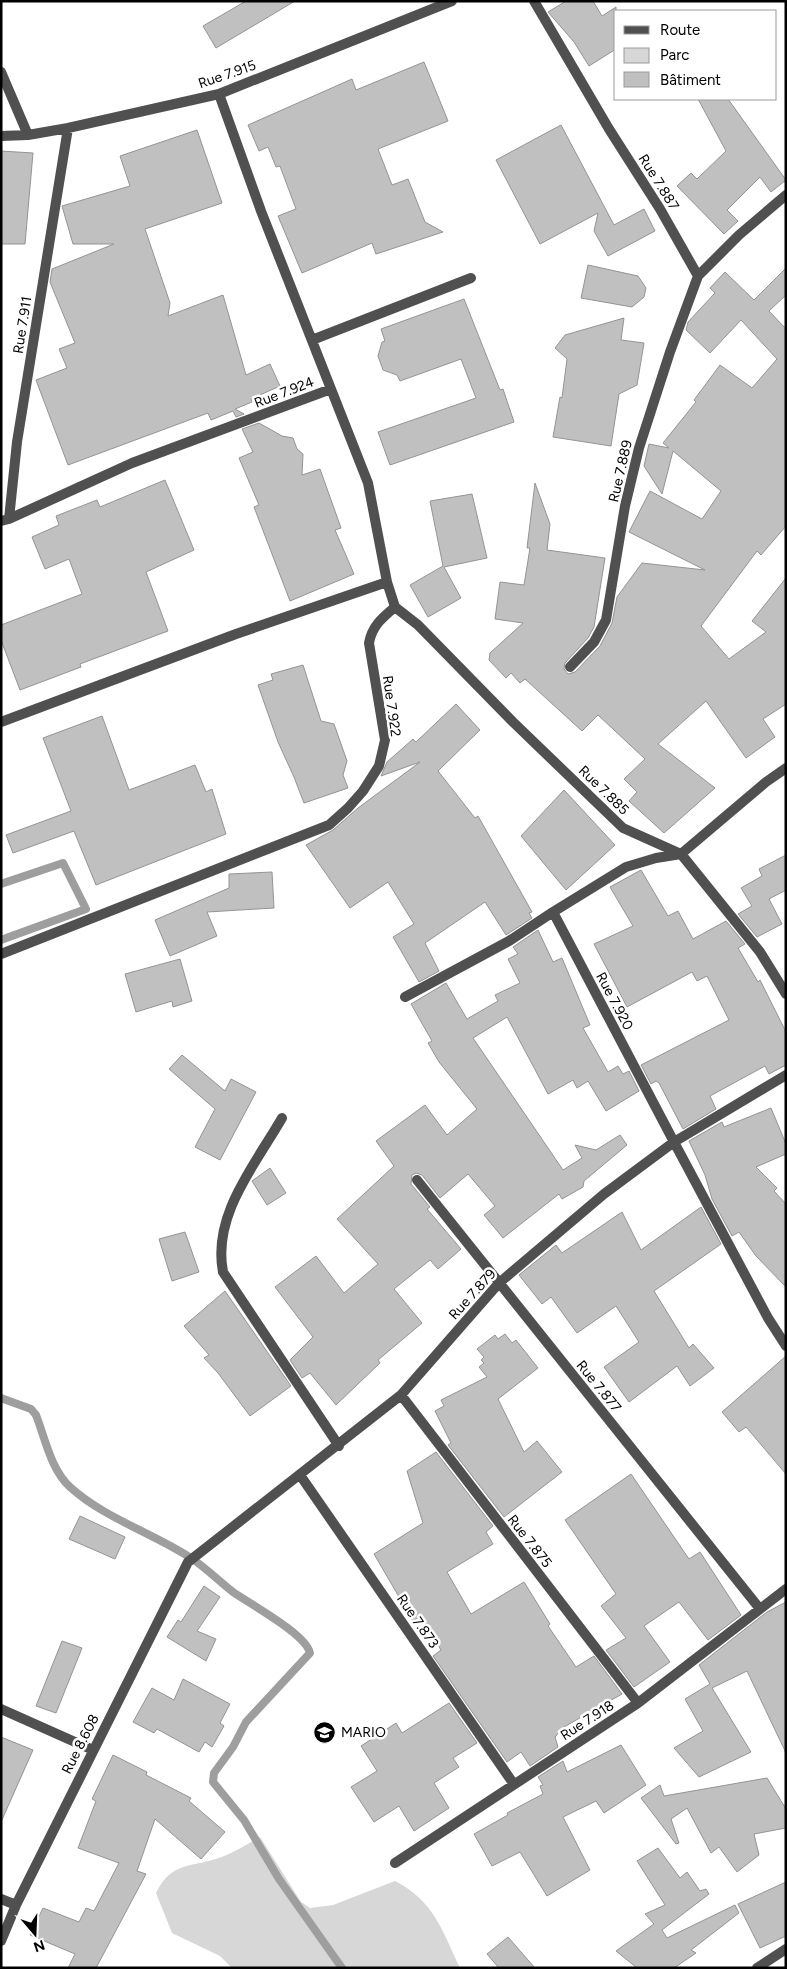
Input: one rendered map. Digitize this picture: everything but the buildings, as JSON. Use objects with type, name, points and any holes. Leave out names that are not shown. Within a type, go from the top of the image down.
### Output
[{"type":"street","name":"Rue 7.915","points":[[1,136],[28,135],[68,128],[219,94],[452,1]]},
{"type":"street","name":"Rue 7.887","points":[[534,1],[609,129],[660,209],[698,276]]},
{"type":"street","points":[[1,72],[28,135]]},
{"type":"street","name":"Rue 7.924","points":[[5,520],[132,463],[331,389],[260,211],[219,94]]},
{"type":"street","name":"Rue 7.911","points":[[5,520],[68,128]]},
{"type":"street","points":[[698,276],[739,235],[786,195]]},
{"type":"street","name":"Rue 7.889","points":[[570,667],[594,642],[606,620],[626,506],[639,448],[670,352],[698,276]]},
{"type":"street","points":[[312,340],[471,278]]},
{"type":"street","points":[[331,389],[368,483],[387,582],[395,607]]},
{"type":"street","points":[[1,722],[236,634],[387,582]]},
{"type":"street","name":"Rue 7.885","points":[[395,607],[418,625],[513,722],[623,828],[681,854],[760,952],[786,994]]},
{"type":"street","name":"Rue 7.922","points":[[1,954],[329,825],[364,791],[379,766],[385,740],[369,643],[371,632],[378,622],[395,607]]},
{"type":"street","points":[[405,997],[509,940],[626,868],[656,858],[681,854],[766,782],[786,768]]},
{"type":"street","name":"Rue 7.920","points":[[553,912],[768,1318],[786,1346]]},
{"type":"street","name":"Rue 7.879","points":[[196,1554],[339,1446],[401,1396],[499,1283],[604,1194],[674,1142],[786,1075]]},
{"type":"street","points":[[282,1118],[232,1204],[222,1234],[220,1255],[223,1272],[339,1446]]},
{"type":"street","name":"Rue 7.877","points":[[417,1180],[760,1609]]},
{"type":"street","name":"Rue 7.875","points":[[401,1396],[638,1704]]},
{"type":"street","name":"Rue 7.873","points":[[300,1475],[513,1783]]},
{"type":"street","name":"Rue 8.608","points":[[1,1941],[16,1905],[93,1750],[188,1562],[196,1554]]},
{"type":"street","name":"Rue 7.918","points":[[395,1862],[513,1783],[638,1704],[786,1589]]},
{"type":"street","points":[[1,1709],[93,1750]]},
{"type":"street","points":[[1,1899],[16,1905]]},
{"type":"street","points":[[757,1968],[786,1949]]},
{"type":"green space","points":[[260,1837],[301,1902],[310,1908],[333,1905],[395,1881],[408,1889],[428,1907],[442,1929],[460,1968],[232,1968],[220,1956],[172,1933],[156,1893],[162,1882],[176,1870],[227,1855]]},
{"type":"waterway","points":[[1,884],[63,863],[86,909],[1,940]]},
{"type":"waterway","points":[[1,1398],[31,1409],[36,1415],[49,1453],[58,1472],[63,1480],[83,1498],[191,1558],[233,1592],[299,1637],[306,1645],[310,1653],[246,1722],[233,1747],[214,1773],[213,1782],[244,1820],[279,1879],[342,1968]]},
{"type":"place","name":"MARIO","points":[[325,1732]]}]
